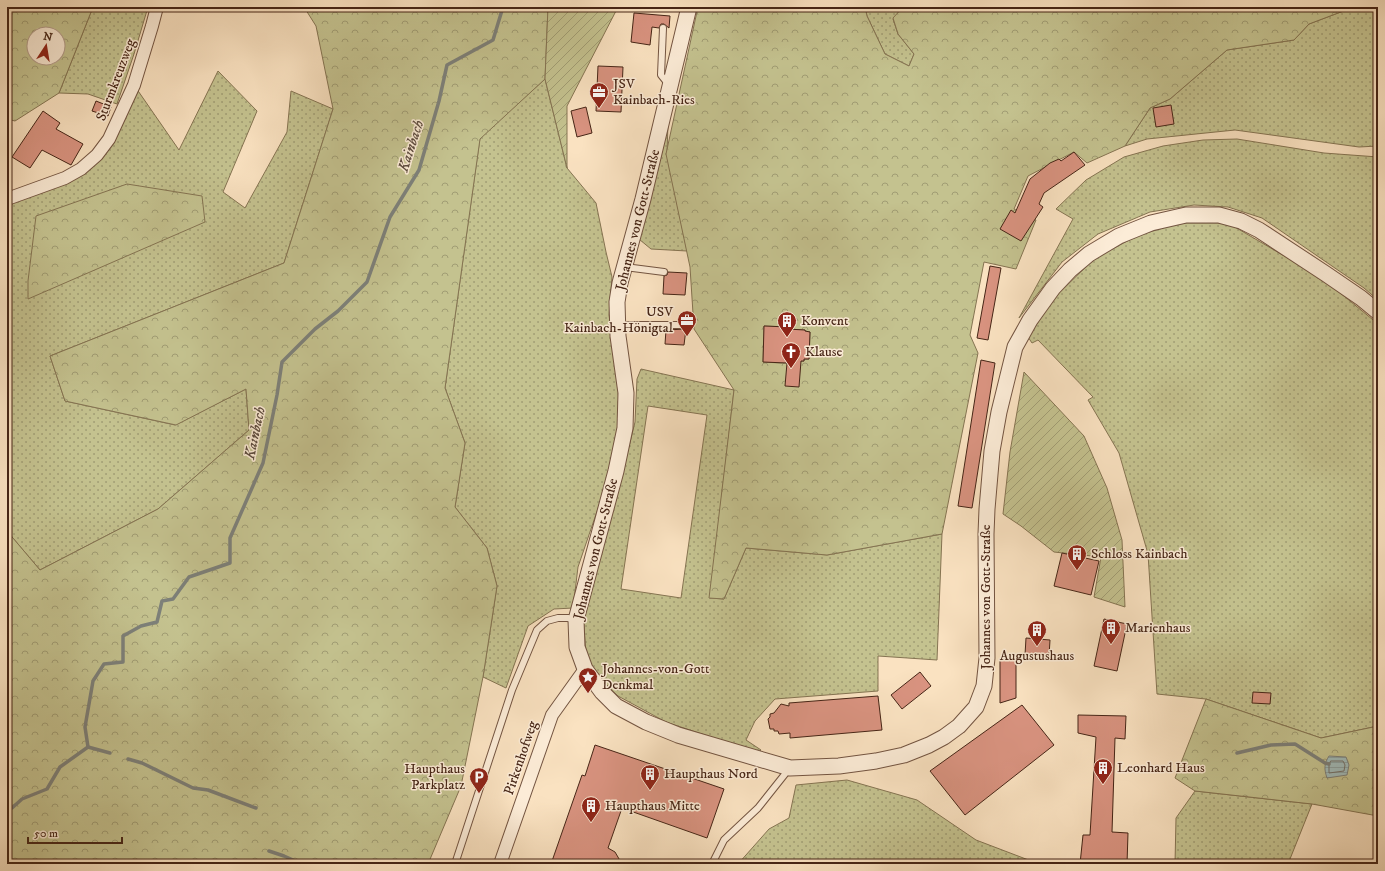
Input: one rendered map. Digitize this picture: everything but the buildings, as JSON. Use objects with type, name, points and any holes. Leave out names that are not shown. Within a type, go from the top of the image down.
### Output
[{"type":"street","name":"Sturmkreuzweg","points":[[7,199],[66,178],[81,169],[97,155],[109,139],[134,86],[157,7]]},
{"type":"street","name":"Johannes von Gott-Straße","points":[[689,7],[671,86],[620,283],[617,302],[618,336],[626,393],[625,428],[616,471],[576,620],[577,647],[585,669],[602,692],[616,706],[646,722],[678,735],[790,768],[839,766],[876,761],[904,755],[929,745],[944,737],[959,726],[976,707],[984,686],[987,658],[986,521],[992,451],[999,412],[1015,346],[1030,320],[1053,288],[1070,270],[1089,254],[1119,236],[1151,223],[1186,215],[1219,215],[1241,221],[1259,230],[1338,282],[1378,312]]},
{"type":"street","name":"Pirkenhofweg","points":[[500,864],[552,715],[585,669]]},
{"type":"lane","points":[[663,28],[661,75],[671,86]]},
{"type":"lane","points":[[625,267],[664,272]]},
{"type":"lane","points":[[618,325],[684,325]]},
{"type":"lane","points":[[455,864],[512,690],[536,630],[548,621],[558,618],[576,620]]},
{"type":"lane","points":[[712,864],[724,840],[758,808],[790,768]]},
{"type":"green space","points":[[7,7],[93,7],[59,93],[15,121],[7,119]]},
{"type":"green space","points":[[93,7],[148,7],[117,104],[88,94],[59,93]]},
{"type":"green space","points":[[304,7],[548,7],[545,79],[480,139],[445,388],[465,443],[455,507],[487,548],[497,586],[483,677],[461,786],[428,864],[7,864],[7,531],[40,570],[158,509],[249,430],[246,389],[176,425],[65,401],[50,356],[284,263],[333,109],[316,26]]},
{"type":"green space","points":[[548,7],[618,7],[567,106],[567,168],[545,79]]},
{"type":"green space","points":[[698,7],[865,7],[867,16],[885,54],[909,66],[914,54],[898,34],[893,18],[903,7],[1354,7],[1309,24],[1294,40],[1227,50],[1170,99],[1150,108],[1125,146],[1087,163],[1074,152],[1028,176],[1014,209],[1036,220],[1016,269],[984,262],[970,335],[978,353],[942,534],[827,555],[746,548],[724,599],[709,598],[734,390],[694,329],[690,267],[666,154]],"holes":[[[764,326],[788,327],[787,329],[805,330],[810,332],[809,359],[804,359],[804,361],[781,363],[763,362]]]},
{"type":"green space","points":[[865,7],[903,7],[893,19],[898,34],[914,54],[909,66],[885,54],[867,16]]},
{"type":"green space","points":[[1354,7],[1365,7],[1378,14],[1378,146],[1359,147],[1235,130],[1147,139],[1125,146],[1150,108],[1170,99],[1227,50],[1294,40],[1309,24]]},
{"type":"green space","points":[[218,71],[257,111],[223,192],[245,208],[287,132],[291,91],[333,109],[284,263],[50,356],[65,401],[175,425],[246,389],[249,430],[158,509],[40,570],[7,531],[7,199],[49,184],[97,155],[134,85],[179,150]]},
{"type":"green space","points":[[545,79],[567,168],[596,203],[612,277],[609,315],[621,393],[619,429],[605,488],[578,567],[573,608],[554,609],[528,626],[506,688],[483,677],[497,586],[487,548],[455,507],[465,443],[445,388],[480,138]]},
{"type":"green space","points":[[669,92],[667,154],[687,251],[651,249],[634,235]]},
{"type":"green space","points":[[1237,139],[1324,153],[1378,157],[1378,300],[1364,288],[1262,218],[1228,207],[1194,205],[1150,212],[1098,234],[1062,262],[1019,318],[1073,219],[1056,209],[1086,180],[1124,157],[1163,146],[1203,140]]},
{"type":"green space","points":[[127,184],[202,196],[205,222],[28,299],[28,281],[36,216]]},
{"type":"green space","points":[[1179,223],[1228,223],[1322,278],[1378,324],[1378,726],[1321,738],[1206,699],[1157,694],[1148,554],[1119,453],[1088,400],[1093,397],[1038,340],[1032,343],[1028,337],[1055,297],[1095,258],[1137,236]]},
{"type":"green space","points":[[641,369],[734,390],[710,598],[724,599],[746,548],[827,555],[942,534],[937,660],[878,656],[878,691],[775,699],[755,721],[746,740],[761,750],[758,753],[666,722],[618,696],[601,680],[586,653],[583,614],[616,500],[635,422],[637,379]],"holes":[[[648,406],[707,415],[681,598],[621,589]]]},
{"type":"green space","points":[[1024,372],[1084,436],[1107,488],[1122,540],[1125,607],[1094,597],[1101,557],[1054,552],[1003,514],[1010,452]]},
{"type":"green space","points":[[1206,699],[1321,738],[1378,726],[1378,816],[1312,804],[1195,791],[1175,778]]},
{"type":"green space","points":[[847,780],[917,800],[976,840],[1039,864],[738,864],[769,829],[789,818],[796,785]]},
{"type":"green space","points":[[1195,791],[1312,804],[1288,864],[1175,864],[1176,818]]},
{"type":"water","points":[[1329,756],[1346,757],[1349,765],[1347,775],[1327,778],[1325,767]]},
{"type":"waterway","name":"Kainbach","points":[[7,807],[12,808],[22,799],[47,789],[60,767],[88,747],[85,727],[93,681],[104,664],[123,662],[123,636],[141,626],[157,622],[162,601],[173,599],[189,577],[230,563],[230,538],[263,463],[282,362],[315,329],[338,311],[367,282],[390,217],[419,170],[439,101],[447,65],[493,40],[503,7]]},
{"type":"waterway","points":[[1237,753],[1271,745],[1295,744],[1329,764]]},
{"type":"waterway","points":[[88,747],[110,753]]},
{"type":"waterway","points":[[128,759],[142,763],[193,788],[208,790],[256,808]]},
{"type":"waterway","points":[[269,851],[302,864]]},
{"type":"place","name":"JSV Kainbach-Ries","points":[[599,109]]},
{"type":"place","name":"USV Kainbach-Hönigtal","points":[[687,337]]},
{"type":"place","name":"Konvent","points":[[787,338]]},
{"type":"place","name":"Klause","points":[[791,369]]},
{"type":"place","name":"Schloss Kainbach","points":[[1077,571]]},
{"type":"place","name":"Marienhaus","points":[[1111,645]]},
{"type":"place","name":"Augustushaus","points":[[1037,647]]},
{"type":"place","name":"Johannes-von-Gott Denkmal","points":[[588,694]]},
{"type":"place","name":"Leonhard Haus","points":[[1103,785]]},
{"type":"place","name":"Haupthaus Nord","points":[[650,791]]},
{"type":"place","name":"Haupthaus Parkplatz","points":[[479,794]]},
{"type":"place","name":"Haupthaus Mitte","points":[[591,823]]}]
